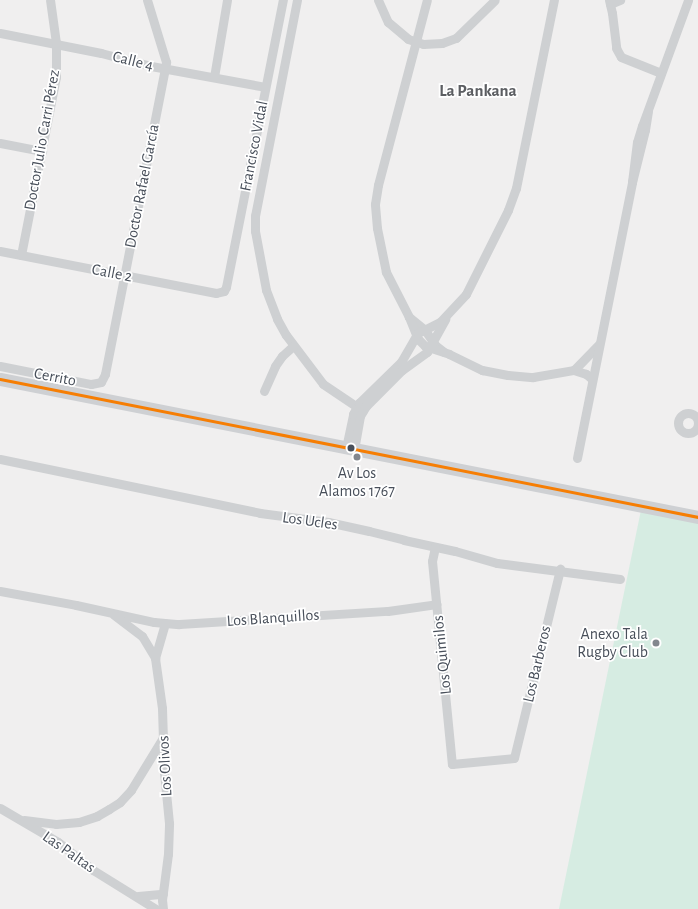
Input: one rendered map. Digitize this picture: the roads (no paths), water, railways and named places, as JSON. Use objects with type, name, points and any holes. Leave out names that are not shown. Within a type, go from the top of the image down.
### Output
[{"type":"main road","points":[[0,379],[698,517]]},
{"type":"street","name":"Doctor Julio Carri Pérez","points":[[21,255],[57,68],[56,43],[50,0]]},
{"type":"street","name":"Doctor Rafael García","points":[[105,374],[165,69],[166,58],[147,0]]},
{"type":"street","points":[[214,77],[228,0]]},
{"type":"street","name":"Francisco Vidal","points":[[224,291],[283,0]]},
{"type":"street","points":[[297,0],[254,222],[262,278],[277,319],[293,346],[323,384],[360,409]]},
{"type":"street","points":[[378,0],[388,22],[415,43],[442,43],[453,40],[495,0]]},
{"type":"street","points":[[427,0],[378,185],[375,204],[377,228],[386,272],[421,343],[432,345],[476,368],[508,375],[533,377],[574,370],[586,374],[592,379]]},
{"type":"street","points":[[360,409],[402,370],[424,356],[432,345],[447,316],[470,287],[512,200],[554,0]]},
{"type":"street","points":[[620,0],[610,2],[616,48],[621,57],[661,73]]},
{"type":"street","points":[[577,458],[632,182],[645,130],[648,111],[688,0]]},
{"type":"street","name":"Calle 4","points":[[0,33],[56,43],[165,69],[265,87]]},
{"type":"street","points":[[0,143],[42,151]]},
{"type":"street","name":"Calle 2","points":[[0,251],[216,293],[224,291]]},
{"type":"street","points":[[350,449],[360,416],[360,409],[366,395],[400,362],[416,335],[435,326],[447,316]]},
{"type":"street","points":[[409,317],[425,330],[432,345]]},
{"type":"street","points":[[574,370],[599,344]]},
{"type":"street","points":[[264,391],[275,366],[282,356],[293,346]]},
{"type":"street","name":"Cerrito","points":[[0,366],[91,384],[101,382],[105,374]]},
{"type":"street","name":"Los Ucles","points":[[0,459],[260,513],[328,522],[455,551],[497,563],[560,569],[620,579]]},
{"type":"street","name":"Los Quimilos","points":[[435,547],[432,561],[452,764]]},
{"type":"street","name":"Los Barberos","points":[[452,764],[514,758],[560,569]]},
{"type":"street","name":"Los Blanquillos","points":[[0,592],[166,623],[198,623],[388,611],[437,604]]},
{"type":"street","name":"Los Blanquillos","points":[[109,612],[142,636],[156,658]]},
{"type":"street","name":"Los Olivos","points":[[163,909],[163,894],[170,837],[164,772],[164,736],[156,658],[166,623]]},
{"type":"street","points":[[18,820],[66,824],[79,822],[97,816],[120,802],[131,790],[164,736]]},
{"type":"street","name":"Las Paltas","points":[[0,808],[18,820],[58,842],[93,870],[138,896],[156,909]]},
{"type":"street","points":[[138,896],[163,894]]},
{"type":"place","name":"Av Los Alamos 1767","points":[[357,457]]},
{"type":"place","name":"Anexo Tala Rugby Club","points":[[656,643]]},
{"type":"district","name":"La Pankana","points":[[478,91]]}]
